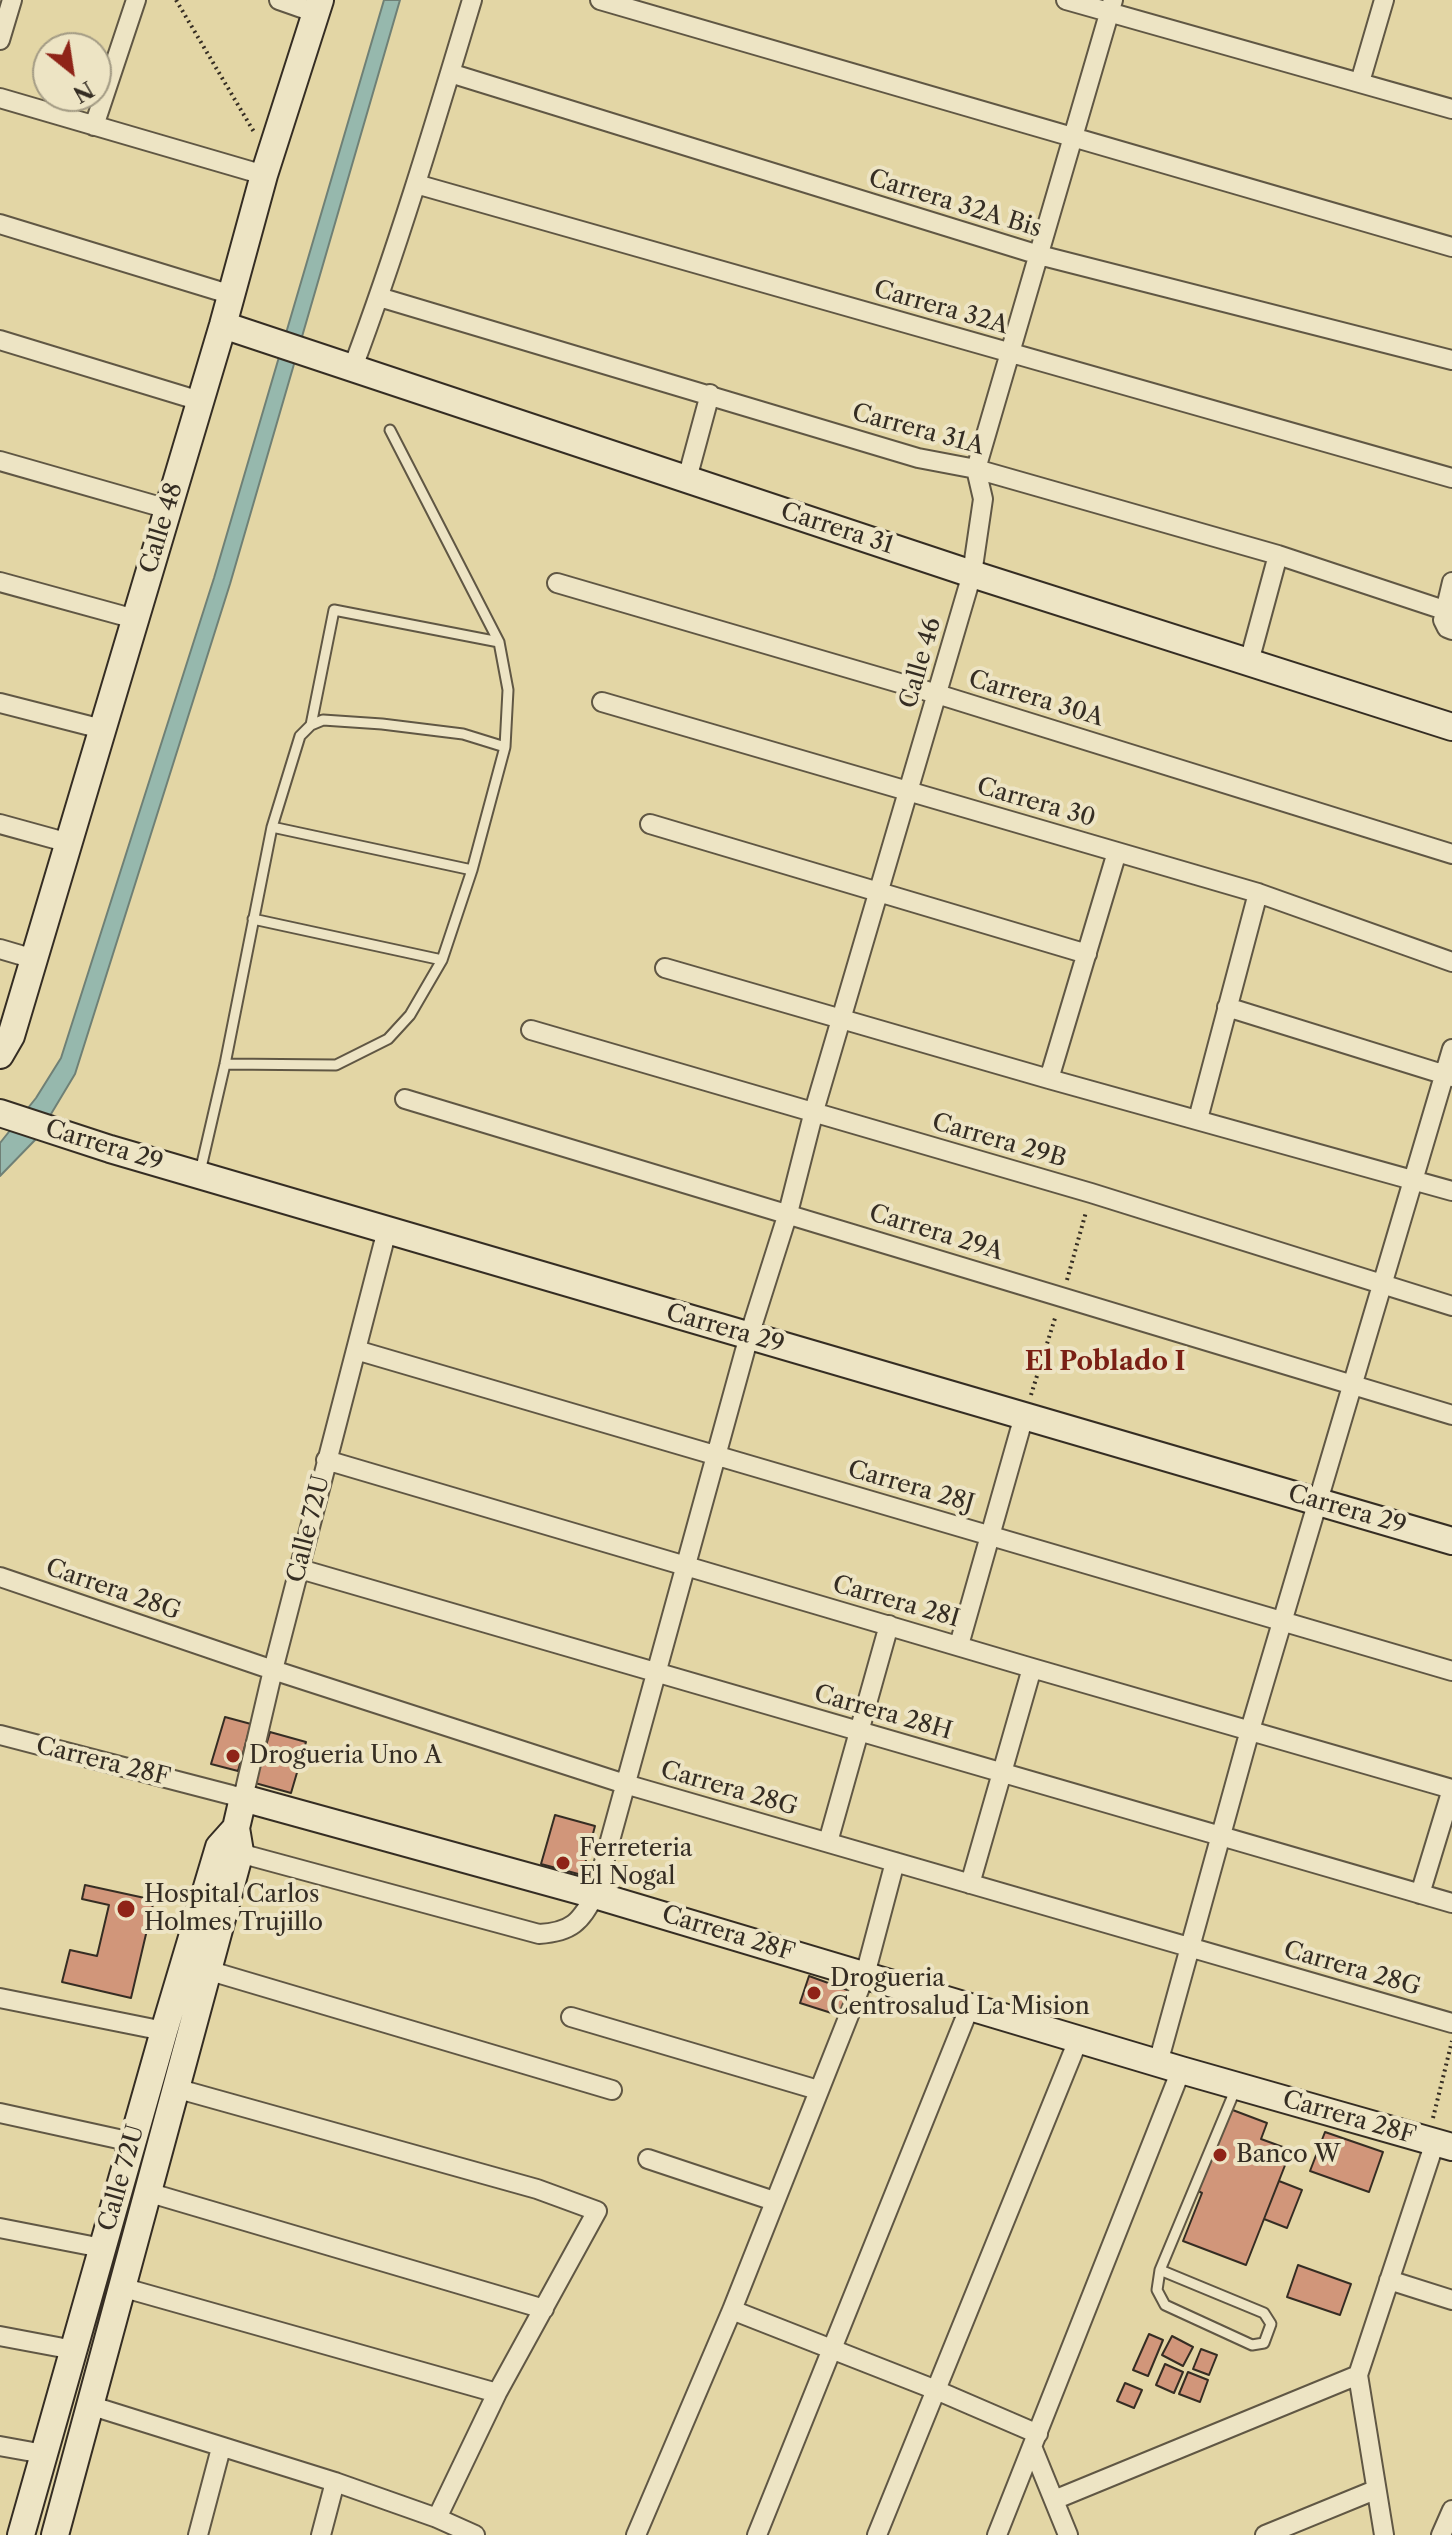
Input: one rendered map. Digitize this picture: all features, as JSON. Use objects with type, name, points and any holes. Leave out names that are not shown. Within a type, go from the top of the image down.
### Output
[{"type":"street","points":[[0,40],[12,0]]},
{"type":"street","points":[[94,126],[136,0]]},
{"type":"street","points":[[279,0],[318,6]]},
{"type":"street","points":[[345,365],[379,297],[472,0]]},
{"type":"street","points":[[600,0],[1452,247]]},
{"type":"street","points":[[1066,0],[1111,6],[1452,109]]},
{"type":"street","points":[[1360,82],[1384,0]]},
{"type":"street","name":"Calle 48","points":[[0,1055],[11,1036],[232,295],[266,167],[318,6]]},
{"type":"street","name":"Calle 46","points":[[595,1895],[749,1336],[788,1213],[814,1111],[972,574],[983,499],[976,469],[1111,6]]},
{"type":"street","name":"Carrera 32A Bis","points":[[450,73],[1039,255],[1452,360]]},
{"type":"street","points":[[0,98],[94,126],[266,167]]},
{"type":"street","name":"Carrera 32A","points":[[416,184],[1452,478]]},
{"type":"street","points":[[0,224],[232,295]]},
{"type":"street","name":"Carrera 31A","points":[[379,297],[918,458],[976,469],[1278,555],[1448,623]]},
{"type":"street","name":"Carrera 31","points":[[223,325],[972,574],[1452,727]]},
{"type":"street","points":[[0,340],[200,401]]},
{"type":"street","points":[[687,479],[710,394]]},
{"type":"street","points":[[0,461],[168,509]]},
{"type":"street","points":[[1249,662],[1278,555]]},
{"type":"street","points":[[0,582],[135,619]]},
{"type":"street","points":[[1448,623],[1452,582]]},
{"type":"street","name":"Carrera 30A","points":[[557,583],[937,694],[1452,854]]},
{"type":"street","name":"Carrera 30","points":[[602,702],[1258,893],[1452,962]]},
{"type":"street","points":[[0,703],[102,729]]},
{"type":"street","points":[[0,824],[69,843]]},
{"type":"street","points":[[650,824],[1087,954]]},
{"type":"street","points":[[1049,1079],[1117,852]]},
{"type":"street","points":[[1198,1119],[1258,893]]},
{"type":"street","points":[[0,949],[34,959]]},
{"type":"street","points":[[665,968],[1452,1191]]},
{"type":"street","points":[[1227,1007],[1448,1076]]},
{"type":"street","name":"Carrera 29B","points":[[531,1030],[1091,1193],[1452,1306]]},
{"type":"street","points":[[997,2535],[1035,2441],[1169,2066],[1189,1946],[1412,1180],[1448,1076],[1452,1049]]},
{"type":"street","name":"Carrera 29A","points":[[405,1099],[1452,1415]]},
{"type":"street","name":"Carrera 29","points":[[5,1115],[199,1176],[1452,1541]]},
{"type":"street","name":"Calle 72U","points":[[55,2535],[207,1970],[232,1843],[273,1670],[387,1230]]},
{"type":"street","name":"Carrera 28J","points":[[356,1350],[1452,1671]]},
{"type":"street","points":[[959,1645],[1024,1416]]},
{"type":"street","name":"Carrera 28I","points":[[326,1460],[1452,1789]]},
{"type":"street","name":"Carrera 28H","points":[[300,1569],[1452,1903]]},
{"type":"street","name":"Carrera 28G","points":[[0,1577],[273,1670],[625,1784],[1452,2023]]},
{"type":"street","points":[[828,1842],[889,1625]]},
{"type":"street","points":[[970,1884],[1032,1668]]},
{"type":"street","name":"Carrera 28F","points":[[0,1735],[595,1895],[1438,2143]]},
{"type":"street","points":[[1420,1894],[1452,1789]]},
{"type":"street","points":[[232,1843],[539,1934],[569,1928],[582,1919],[595,1895]]},
{"type":"street","name":"Calle 72U","points":[[21,2535],[164,2031],[232,1843]]},
{"type":"street","points":[[636,2535],[732,2310],[865,1975],[895,1862]]},
{"type":"street","points":[[207,1970],[612,2090]]},
{"type":"street","points":[[0,1998],[164,2031]]},
{"type":"street","points":[[757,2535],[970,2006]]},
{"type":"street","points":[[571,2017],[818,2090]]},
{"type":"street","points":[[877,2535],[1079,2038]]},
{"type":"street","points":[[175,2088],[537,2189],[597,2211],[497,2393],[437,2518]]},
{"type":"street","points":[[0,2113],[132,2142]]},
{"type":"street","points":[[1384,2535],[1358,2375],[1438,2143]]},
{"type":"street","points":[[648,2159],[774,2201]]},
{"type":"street","points":[[147,2192],[544,2309]]},
{"type":"street","points":[[0,2228],[102,2248]]},
{"type":"street","points":[[1389,2280],[1452,2300]]},
{"type":"street","points":[[121,2287],[497,2393]]},
{"type":"street","points":[[732,2310],[936,2390],[1035,2441],[1068,2535]]},
{"type":"street","points":[[0,2336],[74,2350]]},
{"type":"street","points":[[1054,2500],[1358,2375]]},
{"type":"street","points":[[89,2405],[335,2482],[437,2518],[475,2535]]},
{"type":"street","points":[[0,2446],[44,2454]]},
{"type":"street","points":[[198,2535],[221,2448]]},
{"type":"street","points":[[321,2535],[335,2482]]},
{"type":"street","points":[[1265,2535],[1375,2490]]},
{"type":"street","points":[[1441,2535],[1452,2510]]},
{"type":"lane","points":[[225,1064],[336,1065],[388,1039],[410,1015],[442,960],[472,870],[505,747],[508,690],[499,642],[390,430]]},
{"type":"lane","points":[[311,725],[334,610],[499,642]]},
{"type":"lane","points":[[199,1176],[225,1064],[272,827],[300,736],[311,725],[323,720],[463,734],[505,747]]},
{"type":"lane","points":[[272,827],[472,870]]},
{"type":"lane","points":[[253,919],[442,960]]},
{"type":"lane","points":[[1160,2270],[1264,2313],[1271,2324],[1264,2343],[1252,2345],[1165,2305],[1157,2290],[1160,2270],[1236,2086]]},
{"type":"path","points":[[176,0],[266,167]]},
{"type":"path","points":[[1438,2143],[1452,2041]]},
{"type":"water","points":[[384,0],[400,0],[230,584],[75,1074],[36,1139],[0,1176],[0,1143],[36,1098],[61,1058],[214,578]]},
{"type":"building","points":[[225,1717],[251,1724],[238,1771],[211,1764]]},
{"type":"building","points":[[270,1732],[306,1742],[291,1793],[255,1783]]},
{"type":"building","points":[[555,1815],[595,1826],[582,1875],[541,1864]]},
{"type":"building","points":[[85,1885],[154,1900],[131,1998],[62,1982],[70,1950],[97,1956],[109,1905],[82,1899]]},
{"type":"building","points":[[809,1976],[853,1992],[844,2017],[800,2003]]},
{"type":"building","points":[[1230,2109],[1267,2123],[1261,2139],[1291,2150],[1246,2265],[1183,2241],[1202,2193],[1198,2191]]},
{"type":"building","points":[[1325,2132],[1383,2152],[1369,2192],[1310,2171]]},
{"type":"building","points":[[1279,2181],[1302,2190],[1287,2228],[1264,2219]]},
{"type":"building","points":[[1298,2265],[1351,2284],[1340,2315],[1287,2297]]},
{"type":"building","points":[[1149,2334],[1163,2340],[1148,2376],[1133,2370]]},
{"type":"building","points":[[1172,2336],[1193,2347],[1183,2366],[1162,2355]]},
{"type":"building","points":[[1201,2349],[1217,2355],[1209,2375],[1193,2369]]},
{"type":"building","points":[[1165,2364],[1183,2372],[1174,2393],[1156,2385]]},
{"type":"building","points":[[1188,2372],[1208,2380],[1200,2402],[1179,2394]]},
{"type":"building","points":[[1125,2383],[1142,2390],[1134,2408],[1117,2401]]},
{"type":"place","name":"Drogueria Uno A","points":[[233,1756]]},
{"type":"place","name":"Ferreteria El Nogal","points":[[563,1863]]},
{"type":"place","name":"Hospital Carlos Holmes Trujillo","points":[[126,1909]]},
{"type":"place","name":"Drogueria Centrosalud La Mision","points":[[814,1993]]},
{"type":"place","name":"Banco W","points":[[1220,2155]]},
{"type":"district","name":"El Poblado I","points":[[1105,1362]]}]
